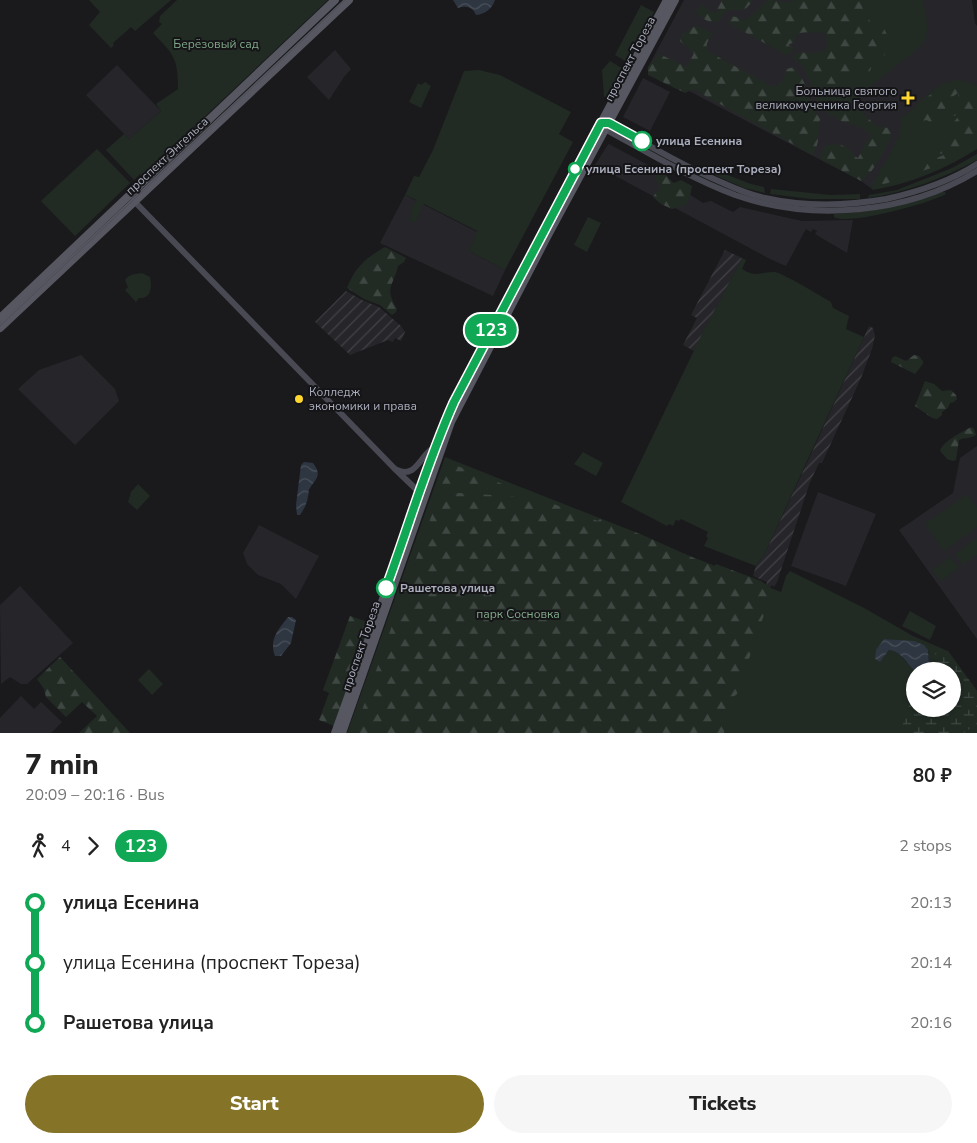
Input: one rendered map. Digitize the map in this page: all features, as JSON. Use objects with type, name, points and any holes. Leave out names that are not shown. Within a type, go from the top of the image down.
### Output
[{"type":"main road","name":"проспект Энгельса","points":[[0,328],[335,0]]},
{"type":"main road","name":"проспект Энгельса","points":[[0,318],[349,0]]},
{"type":"main road","name":"проспект Тореза","points":[[605,125],[667,0]]},
{"type":"main road","name":"проспект Тореза","points":[[342,733],[454,402],[675,0]]},
{"type":"main road","name":"проспект Тореза","points":[[335,733],[423,494]]},
{"type":"street","points":[[605,125],[698,173],[735,188],[764,198],[814,205],[864,203],[910,194],[941,183],[977,164]]},
{"type":"street","points":[[605,125],[697,178],[733,194],[763,204],[830,211],[879,206],[912,199],[944,188],[977,171]]},
{"type":"street","points":[[132,199],[394,468],[423,494]]},
{"type":"street","points":[[394,468],[404,472],[412,471],[429,450],[438,448]]},
{"type":"shaded area","points":[[684,0],[972,0],[977,26],[977,148],[872,189],[861,181],[647,69]]},
{"type":"shaded area","points":[[335,50],[351,69],[329,100],[307,77]]},
{"type":"shaded area","points":[[117,65],[161,111],[129,139],[86,95]]},
{"type":"shaded area","points":[[643,78],[670,92],[650,131],[623,117]]},
{"type":"shaded area","points":[[609,144],[650,166],[658,174],[703,203],[711,201],[733,212],[740,207],[802,221],[853,220],[847,253],[815,234],[817,231],[813,229],[811,232],[806,229],[786,266],[772,260],[595,165]]},
{"type":"shaded area","points":[[405,195],[477,232],[469,251],[505,270],[493,296],[380,243]]},
{"type":"shaded area","points":[[725,250],[742,258],[694,351],[683,345],[697,318],[691,315]]},
{"type":"shaded area","points":[[346,291],[379,307],[401,326],[405,332],[401,341],[395,338],[393,342],[388,340],[350,355],[315,322]]},
{"type":"shaded area","points":[[869,326],[873,328],[875,335],[872,349],[861,378],[822,463],[819,463],[810,482],[777,582],[774,587],[772,585],[770,588],[766,586],[767,582],[753,576],[756,566],[765,553]]},
{"type":"shaded area","points":[[81,355],[115,389],[119,401],[75,445],[18,389],[39,370]]},
{"type":"shaded area","points":[[977,446],[977,639],[899,530],[953,493],[960,458]]},
{"type":"shaded area","points":[[818,492],[876,514],[846,586],[791,566]]},
{"type":"shaded area","points":[[259,525],[319,556],[296,599],[281,584],[258,575],[247,564],[243,553]]},
{"type":"shaded area","points":[[20,586],[73,643],[27,684],[21,684],[10,677],[1,684],[0,605]]},
{"type":"shaded area","points":[[21,696],[34,709],[41,702],[62,722],[51,733],[0,733],[0,718]]},
{"type":"green space","name":"Берёзовый сад","points":[[89,0],[171,0],[135,31],[131,27],[113,43],[114,45],[111,48],[89,25],[100,12]]},
{"type":"green space","name":"Берёзовый сад","points":[[177,0],[328,0],[142,176],[140,174],[134,180],[106,150],[124,134],[129,139],[161,111],[156,104],[178,89],[176,63],[170,52],[153,33],[162,24],[159,22],[160,16]]},
{"type":"green space","points":[[722,0],[753,0],[745,9],[727,10],[719,21],[712,22],[706,20],[696,12],[703,5],[713,13],[716,12]]},
{"type":"green space","points":[[768,0],[791,2],[792,0],[861,0],[870,21],[883,27],[890,40],[884,56],[878,56],[874,50],[863,55],[871,68],[869,74],[857,75],[852,86],[856,101],[865,115],[876,126],[888,128],[892,134],[875,166],[861,181],[820,159],[824,147],[835,144],[846,147],[858,158],[869,138],[869,133],[861,127],[841,121],[821,109],[802,65],[792,57],[797,52],[816,53],[827,48],[826,33],[808,32],[797,34],[794,42],[788,45],[794,48],[792,52],[786,55],[728,23],[732,16],[746,20]]},
{"type":"green space","points":[[861,0],[923,0],[927,30],[921,46],[871,86],[872,89],[856,101],[852,86],[857,75],[869,74],[871,68],[863,55],[874,50],[886,48],[890,40],[883,27],[870,21]]},
{"type":"green space","points":[[641,5],[654,12],[627,62],[615,55]]},
{"type":"green space","points":[[696,26],[713,34],[707,45],[709,52],[771,86],[779,85],[787,69],[794,67],[802,79],[820,119],[818,142],[812,155],[693,89],[685,93],[648,75],[648,67],[659,54],[687,67],[694,53],[680,41],[684,33]]},
{"type":"green space","points":[[610,61],[623,69],[607,100],[604,96],[602,70]]},
{"type":"green space","points":[[479,70],[500,75],[571,112],[559,134],[573,142],[505,270],[469,251],[477,231],[424,204],[415,223],[409,220],[416,200],[405,195],[414,176],[419,177],[433,150],[464,71]]},
{"type":"green space","points":[[958,79],[977,86],[977,149],[927,175],[873,190],[871,187],[896,142],[901,124],[900,117],[908,113],[936,88]]},
{"type":"green space","points":[[425,82],[431,86],[421,108],[409,102],[418,83],[421,85]]},
{"type":"green space","points":[[952,82],[959,82],[977,89],[977,147],[931,168],[876,187],[874,184],[883,177],[913,169],[924,160],[932,160],[946,154],[928,154],[938,140],[951,134],[952,124],[959,116],[958,111],[955,116],[951,115],[951,108],[958,100],[958,93],[952,97],[946,106],[944,114],[933,130],[931,137],[925,139],[921,136],[930,126],[927,120],[918,120],[918,108],[925,98]]},
{"type":"green space","points":[[97,149],[130,183],[75,236],[41,201]]},
{"type":"green space","points":[[977,154],[977,160],[937,179],[897,192],[868,198],[869,195],[897,190],[952,168]]},
{"type":"green space","points":[[658,167],[674,183],[681,180],[692,186],[686,205],[672,209],[661,204],[653,197],[660,187],[655,178]]},
{"type":"green space","points":[[712,169],[764,187],[765,193],[744,188],[710,173]]},
{"type":"green space","points":[[771,189],[831,195],[860,194],[860,199],[811,199],[770,194]]},
{"type":"green space","points":[[941,192],[946,194],[924,203],[889,212],[855,218],[842,219],[834,217],[834,214],[888,207]]},
{"type":"green space","points":[[588,217],[601,223],[587,252],[574,245]]},
{"type":"green space","points":[[385,247],[406,258],[398,266],[390,291],[397,309],[392,315],[380,305],[364,299],[347,288],[362,264]]},
{"type":"green space","points":[[742,258],[746,260],[742,269],[747,272],[752,274],[779,273],[831,302],[833,308],[849,316],[846,329],[864,337],[765,553],[756,566],[704,546],[708,538],[706,536],[708,532],[681,519],[679,521],[676,520],[673,526],[669,524],[667,526],[621,502],[701,336]]},
{"type":"green space","points":[[142,273],[150,277],[151,288],[149,294],[139,298],[136,302],[125,290],[128,287],[125,280],[130,275]]},
{"type":"green space","points":[[914,355],[919,356],[923,361],[923,364],[915,374],[891,362],[895,356],[906,361]]},
{"type":"green space","points":[[925,381],[934,384],[942,391],[951,390],[956,395],[957,399],[950,403],[948,408],[937,419],[932,418],[915,406]]},
{"type":"green space","points":[[971,427],[976,435],[959,440],[956,460],[947,459],[940,450],[943,446]]},
{"type":"green space","points":[[583,452],[603,463],[596,476],[574,464]]},
{"type":"green space","name":"парк Сосновка","points":[[445,457],[781,592],[786,576],[790,571],[866,609],[913,636],[948,651],[956,662],[929,662],[928,650],[897,640],[884,639],[875,659],[880,662],[889,650],[901,656],[907,662],[906,717],[961,717],[961,669],[977,691],[977,733],[347,733]]},
{"type":"green space","points":[[450,463],[510,487],[508,490],[441,487]]},
{"type":"green space","points":[[138,484],[150,496],[137,510],[128,502],[131,492]]},
{"type":"green space","name":"парк Сосновка","points":[[440,492],[512,496],[527,500],[538,498],[598,521],[600,519],[640,534],[714,567],[716,564],[761,581],[770,588],[767,606],[737,694],[728,701],[726,709],[729,719],[724,733],[354,733],[400,603],[408,607],[413,599],[413,592],[404,592]]},
{"type":"green space","points":[[967,494],[977,508],[977,527],[944,551],[925,524]]},
{"type":"green space","points":[[977,538],[977,555],[963,565],[955,554]]},
{"type":"green space","points":[[951,557],[959,568],[940,581],[932,570]]},
{"type":"green space","points":[[910,611],[936,626],[930,640],[902,626]]},
{"type":"green space","points":[[350,616],[371,623],[334,726],[319,720],[329,693],[323,690]]},
{"type":"green space","points":[[948,651],[956,662],[934,662],[936,652]]},
{"type":"green space","points":[[60,657],[130,733],[79,733],[97,716],[82,702],[66,717],[46,697],[44,689],[37,679]]},
{"type":"green space","points":[[149,669],[163,684],[152,695],[138,680]]},
{"type":"green space","points":[[961,669],[977,691],[977,728],[969,729],[964,733],[900,733],[906,715],[906,717],[961,717]]},
{"type":"water","points":[[453,0],[495,0],[488,10],[476,15],[469,7],[458,8]]},
{"type":"water","points":[[304,462],[313,463],[318,474],[309,490],[304,508],[300,515],[297,515],[296,505],[301,465]]},
{"type":"water","points":[[288,617],[296,620],[291,643],[281,656],[275,656],[273,650],[274,640]]},
{"type":"water","points":[[884,639],[914,641],[924,645],[928,650],[929,662],[907,662],[901,655],[889,650],[880,662],[875,659],[876,650]]},
{"type":"tram line","points":[[0,326],[345,0]]},
{"type":"bus line","name":"123","points":[[386,588],[416,507],[435,447],[454,402],[574,171],[601,123],[609,123],[642,141]]},
{"type":"place","name":"Больница святого великомученика Георгия","points":[[908,98]]},
{"type":"place","name":"улица Есенина","points":[[642,141]]},
{"type":"place","name":"улица Есенина (проспект Тореза)","points":[[575,169]]},
{"type":"place","name":"Колледж экономики и права","points":[[299,399]]},
{"type":"place","name":"Рашетова улица","points":[[386,588]]}]
